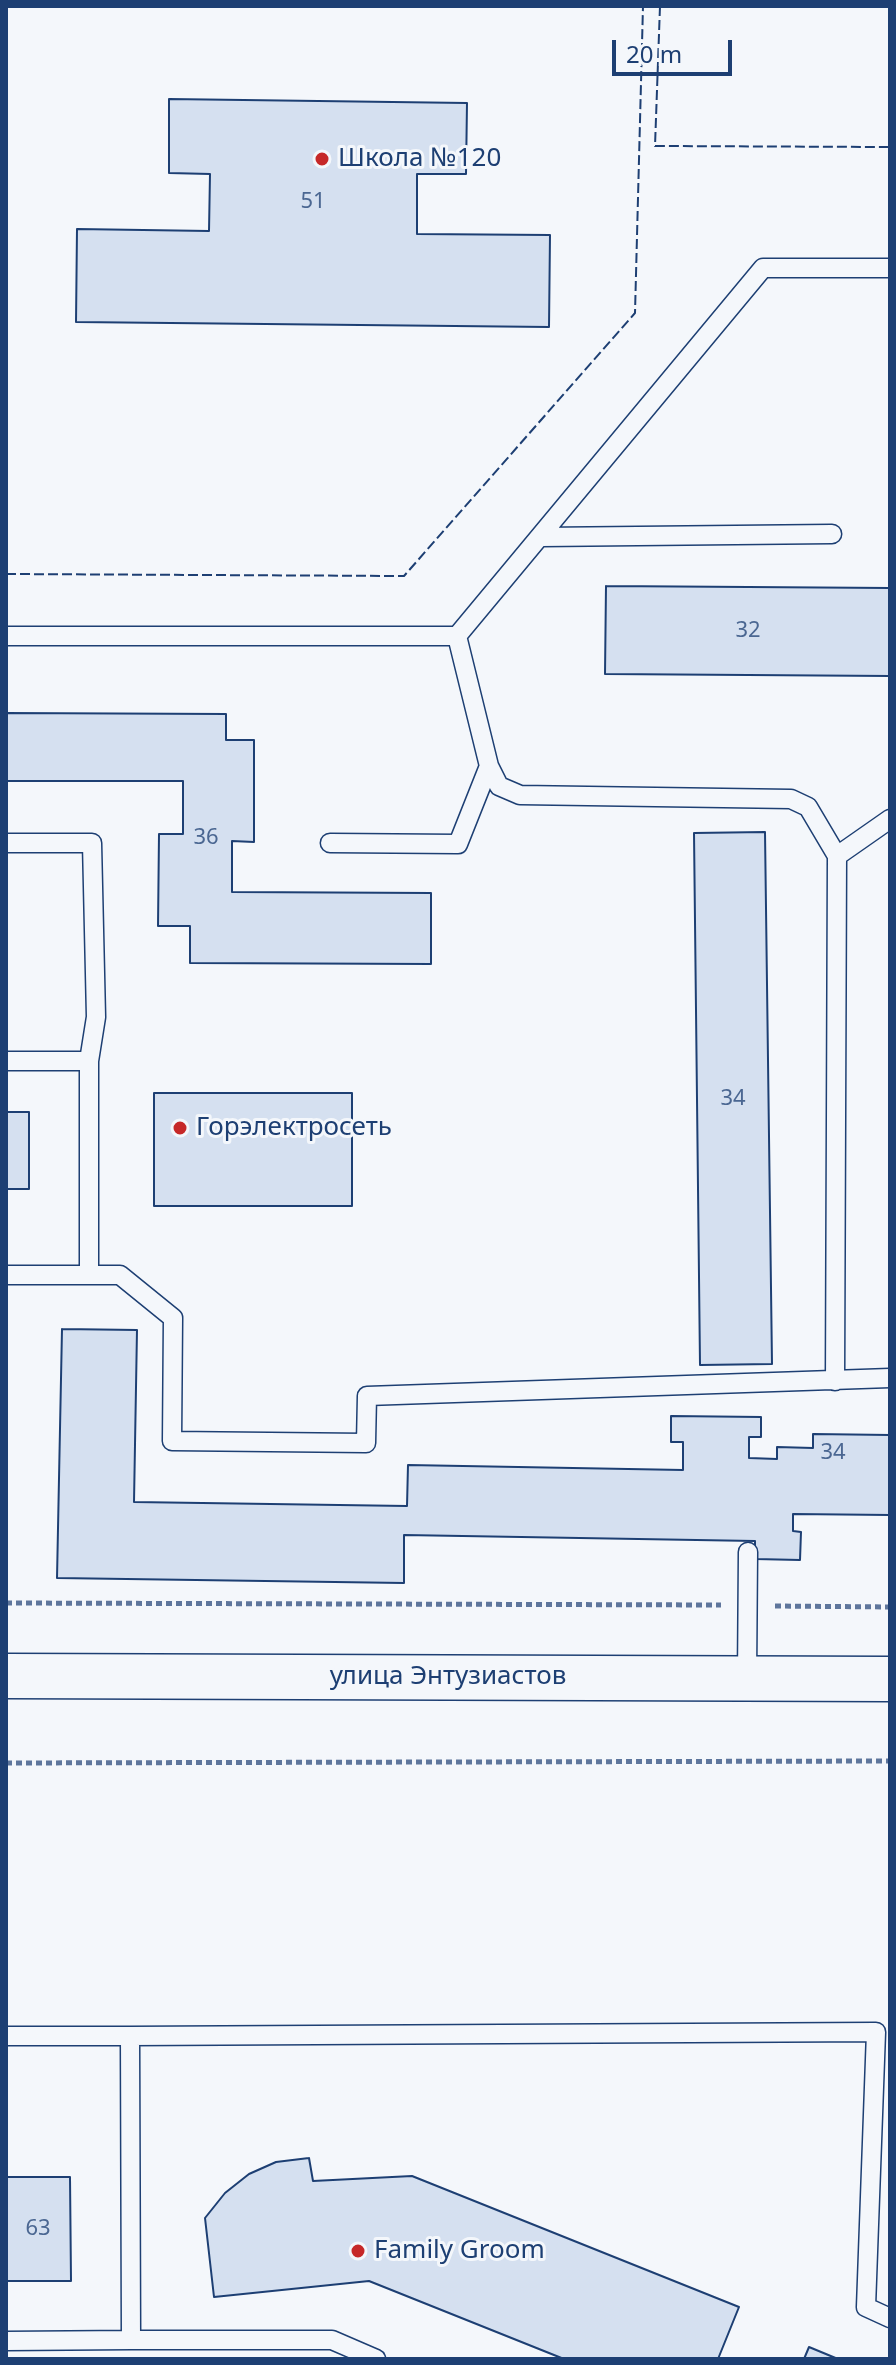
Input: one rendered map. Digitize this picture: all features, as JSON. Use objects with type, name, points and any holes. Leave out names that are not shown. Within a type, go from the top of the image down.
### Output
[{"type":"street","name":"улица Энтузиастов","points":[[6,1676],[890,1679]]},
{"type":"lane","points":[[6,636],[457,636],[763,268],[890,268]]},
{"type":"lane","points":[[541,537],[832,534]]},
{"type":"lane","points":[[457,636],[489,766],[499,786],[520,795],[791,799],[808,807],[837,856],[835,1381]]},
{"type":"lane","points":[[330,843],[458,844],[489,766]]},
{"type":"lane","points":[[837,856],[890,819]]},
{"type":"lane","points":[[6,843],[92,843],[96,1017],[89,1061],[89,1275]]},
{"type":"lane","points":[[6,1061],[89,1061]]},
{"type":"lane","points":[[6,1275],[120,1275],[173,1318],[172,1441],[366,1443],[367,1396],[890,1378]]},
{"type":"lane","points":[[747,1678],[748,1552]]},
{"type":"lane","points":[[6,2036],[876,2032],[866,2307],[890,2318]]},
{"type":"lane","points":[[130,2036],[131,2340]]},
{"type":"lane","points":[[6,2341],[332,2340],[376,2359]]},
{"type":"path","points":[[6,1603],[890,1607]]},
{"type":"path","points":[[6,1763],[890,1761]]},
{"type":"building","points":[[169,99],[467,103],[466,174],[417,174],[417,234],[550,235],[549,327],[76,322],[77,229],[209,231],[210,174],[169,173]]},
{"type":"building","points":[[606,586],[890,588],[890,676],[605,674]]},
{"type":"building","points":[[6,713],[226,714],[226,740],[254,740],[254,842],[232,841],[232,892],[431,893],[431,964],[190,963],[190,926],[158,926],[159,834],[183,834],[183,781],[6,781]]},
{"type":"building","points":[[765,832],[772,1364],[700,1365],[694,833]]},
{"type":"building","points":[[154,1093],[352,1093],[352,1206],[154,1206]]},
{"type":"building","points":[[6,1112],[29,1112],[29,1189],[6,1189]]},
{"type":"building","points":[[62,1329],[137,1330],[134,1502],[407,1506],[408,1465],[683,1470],[683,1442],[671,1442],[671,1416],[761,1417],[761,1437],[749,1437],[749,1458],[777,1459],[777,1447],[813,1448],[813,1434],[890,1435],[890,1515],[793,1514],[793,1531],[801,1532],[800,1560],[755,1559],[755,1541],[404,1535],[404,1583],[57,1578]]},
{"type":"building","points":[[309,2158],[313,2181],[412,2176],[739,2307],[718,2359],[564,2359],[369,2281],[214,2297],[205,2218],[225,2193],[249,2174],[276,2162]]},
{"type":"building","points":[[6,2177],[70,2177],[71,2281],[6,2281]]},
{"type":"building","points":[[809,2347],[838,2359],[804,2359]]},
{"type":"fence","points":[[6,574],[404,576],[635,313],[643,6]]},
{"type":"fence","points":[[660,6],[655,146],[890,147]]},
{"type":"place","name":"Школа №120","points":[[322,159]]},
{"type":"place","name":"Горэлектросеть","points":[[180,1128]]},
{"type":"place","name":"Family Groom","points":[[358,2251]]}]
